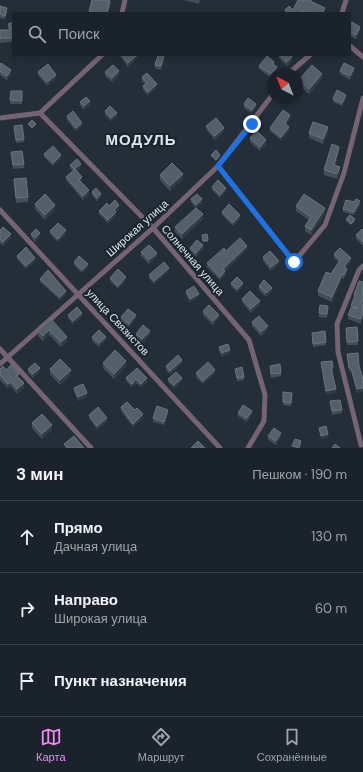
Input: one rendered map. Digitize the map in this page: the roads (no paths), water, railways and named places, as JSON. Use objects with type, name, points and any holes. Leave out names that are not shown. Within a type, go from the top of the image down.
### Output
[{"type":"street","points":[[122,12],[125,0]]},
{"type":"street","points":[[342,12],[346,0]]},
{"type":"street","points":[[351,47],[363,57]]},
{"type":"street","points":[[0,118],[40,113],[101,56]]},
{"type":"street","points":[[295,68],[309,56]]},
{"type":"street","points":[[218,166],[294,262],[325,225],[344,173],[363,98]]},
{"type":"street","name":"Широкая улица","points":[[0,364],[153,228],[218,166],[267,102]]},
{"type":"street","name":"Солнечная улица","points":[[40,113],[153,228],[249,340],[265,395],[264,422],[248,448]]},
{"type":"street","name":"улица Связистов","points":[[0,210],[220,448]]},
{"type":"street","points":[[361,446],[338,352],[337,324],[363,266]]},
{"type":"street","points":[[0,349],[91,448]]},
{"type":"district","name":"МОДУЛЬ","points":[[141,140]]}]
